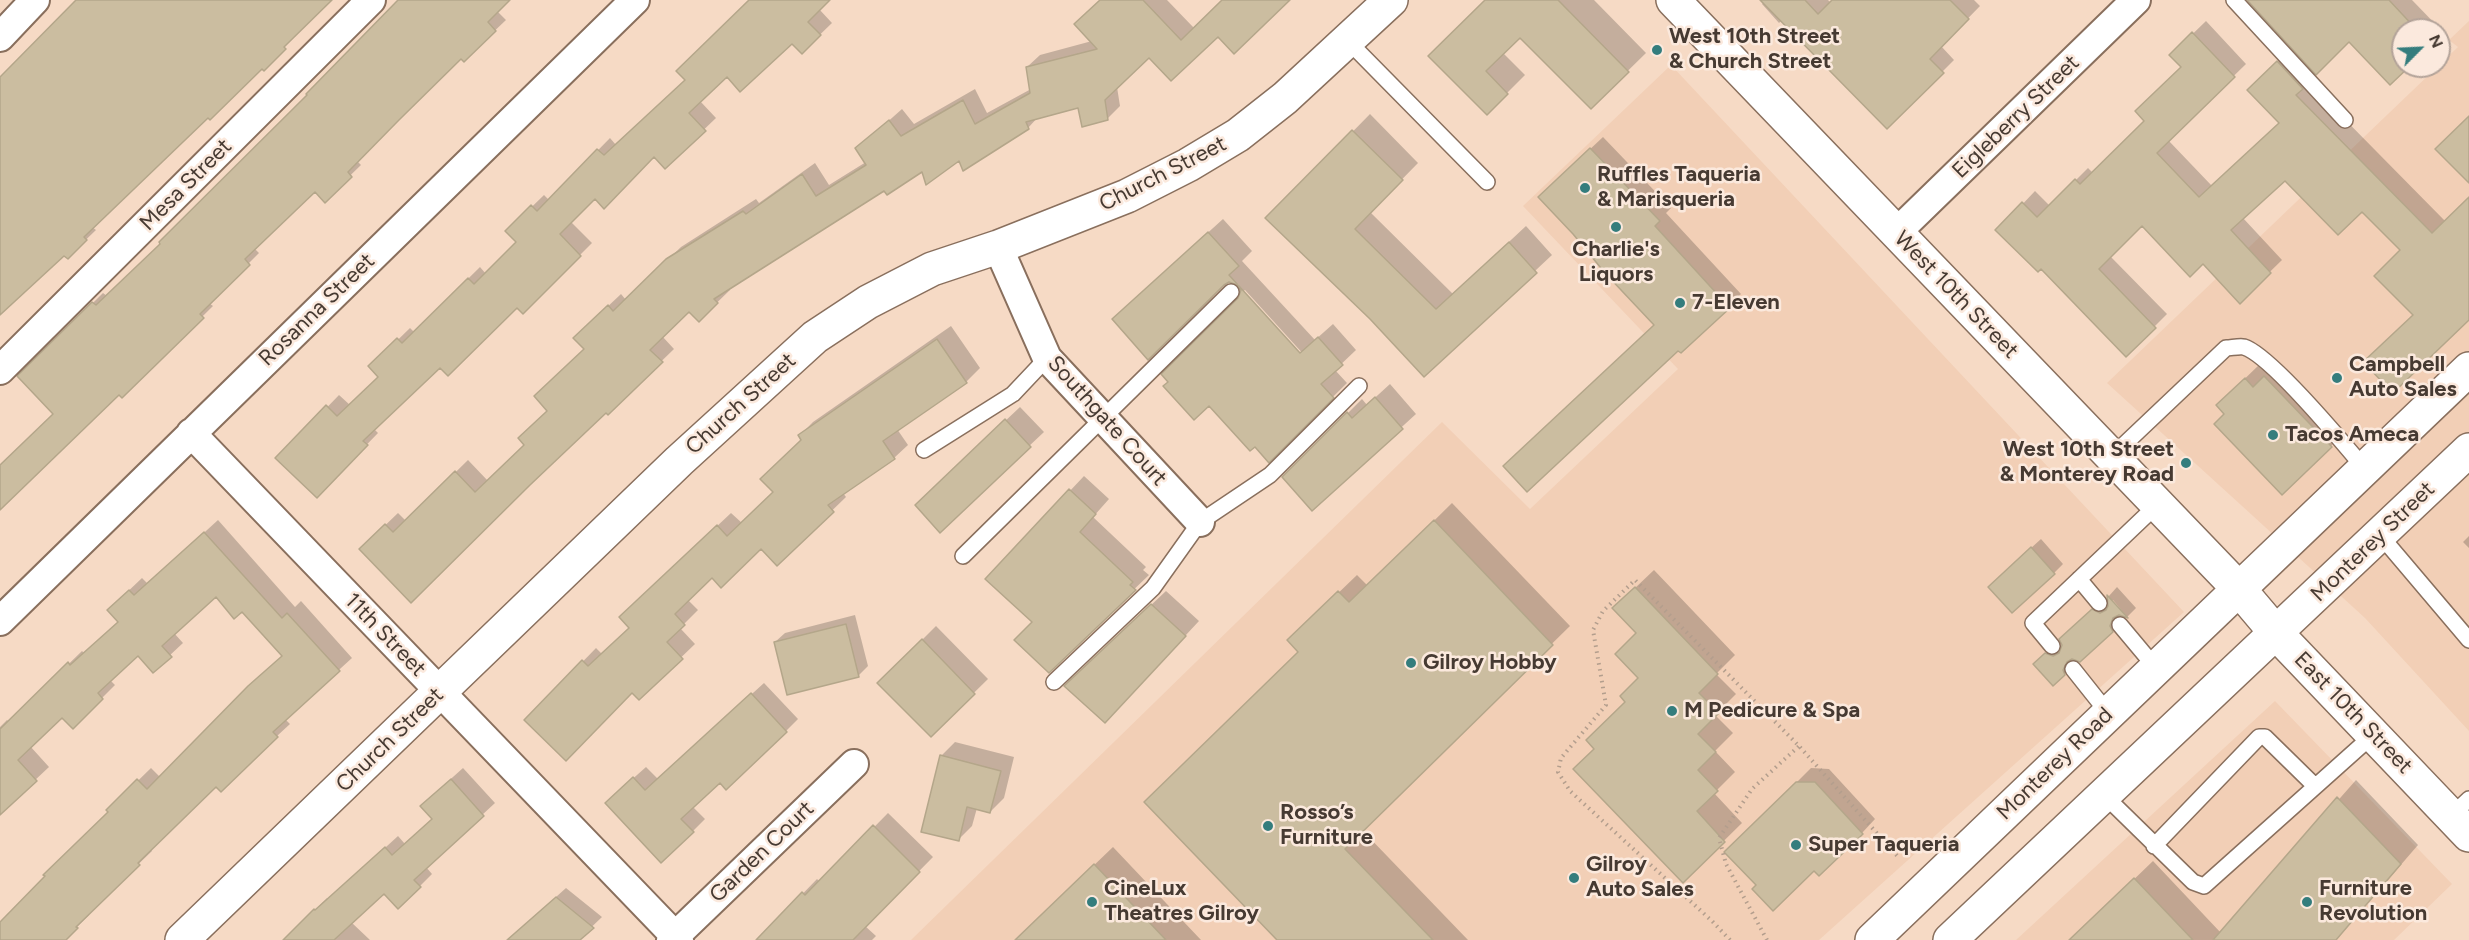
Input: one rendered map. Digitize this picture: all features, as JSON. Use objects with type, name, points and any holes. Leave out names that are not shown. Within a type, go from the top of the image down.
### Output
[{"type":"street","points":[[0,37],[35,0]]},
{"type":"street","name":"Mesa Street","points":[[0,370],[371,0]]},
{"type":"street","name":"Rosanna Street","points":[[0,621],[635,0]]},
{"type":"street","name":"Church Street","points":[[182,940],[678,460],[815,337],[868,302],[932,269],[998,247],[1127,196],[1188,165],[1239,135],[1285,98],[1391,0]]},
{"type":"street","name":"West 10th Street","points":[[1673,0],[2238,590]]},
{"type":"street","name":"Eigleberry Street","points":[[1896,233],[2136,0]]},
{"type":"street","name":"Southgate Court","points":[[998,247],[1047,358],[1200,522]]},
{"type":"street","points":[[2238,590],[2469,369]]},
{"type":"street","name":"11th Street","points":[[191,433],[675,939]]},
{"type":"street","name":"Monterey Street","points":[[2277,634],[2469,450]]},
{"type":"street","name":"East 10th Street","points":[[2238,590],[2373,735],[2463,817]]},
{"type":"street","name":"Monterey Road","points":[[1872,940],[2238,590]]},
{"type":"street","points":[[1950,940],[2277,634]]},
{"type":"street","name":"Garden Court","points":[[675,939],[854,764]]},
{"type":"lane","points":[[2234,0],[2345,120]]},
{"type":"lane","points":[[1348,40],[1487,182]]},
{"type":"lane","points":[[963,556],[1231,291]]},
{"type":"lane","points":[[2111,457],[2226,348],[2244,347],[2268,363],[2340,439],[2365,469]]},
{"type":"lane","points":[[924,450],[1013,394],[1047,358]]},
{"type":"lane","points":[[1054,682],[1153,588],[1200,522],[1270,475],[1359,386]]},
{"type":"lane","points":[[2052,646],[2033,623],[2157,505]]},
{"type":"lane","points":[[2380,535],[2469,640]]},
{"type":"lane","points":[[2079,579],[2099,603]]},
{"type":"lane","points":[[2120,626],[2156,668]]},
{"type":"lane","points":[[2073,669],[2109,713]]},
{"type":"lane","points":[[2104,795],[2193,882],[2204,886],[2373,735]]},
{"type":"lane","points":[[2154,846],[2259,737],[2265,737],[2315,786]]},
{"type":"path","points":[[1730,940],[1570,791],[1558,772],[1561,758],[1606,705],[1593,630],[1603,611],[1635,580],[1799,746],[1899,858]]},
{"type":"path","points":[[1767,940],[1726,864],[1719,838],[1752,789],[1799,746]]},
{"type":"shaded area","points":[[2469,21],[2469,731],[2365,618],[2107,383],[2426,78],[2451,78],[2451,54],[2458,47],[2451,42],[2451,38]]},
{"type":"shaded area","points":[[1671,65],[2184,612],[1819,940],[911,940],[1442,422],[1530,509],[1678,369],[1523,206]]},
{"type":"shaded area","points":[[2275,701],[2452,884],[2394,940],[2016,940]]},
{"type":"building","points":[[76,0],[332,0],[284,47],[286,49],[264,71],[262,69],[210,120],[208,118],[84,237],[87,240],[68,259],[64,256],[0,315],[0,77]]},
{"type":"building","points":[[398,0],[510,0],[488,22],[496,31],[464,62],[461,59],[399,120],[348,172],[352,177],[325,203],[315,192],[245,259],[250,265],[200,314],[204,318],[122,398],[119,395],[0,510],[0,465],[53,414],[17,376],[92,302],[96,305],[160,244],[159,242],[307,95]]},
{"type":"building","points":[[749,0],[830,0],[808,22],[821,35],[802,54],[792,44],[740,92],[727,77],[689,113],[706,131],[665,169],[654,157],[604,209],[595,199],[560,234],[581,256],[523,314],[517,308],[448,376],[440,368],[363,441],[368,445],[317,498],[275,458],[326,405],[337,416],[378,377],[368,366],[397,338],[402,343],[468,278],[474,284],[516,242],[505,231],[531,205],[537,211],[597,149],[604,155],[685,80],[676,71]]},
{"type":"building","points":[[1100,0],[1143,0],[1181,40],[1222,0],[1290,0],[1234,54],[1218,37],[1171,81],[1149,58],[1105,100],[1108,120],[1082,127],[1078,108],[1026,122],[1029,129],[963,171],[959,161],[926,185],[922,172],[887,195],[884,191],[714,299],[718,303],[699,322],[689,312],[650,350],[663,362],[530,485],[411,603],[359,549],[385,524],[393,532],[455,471],[475,492],[524,445],[518,438],[547,411],[534,396],[584,349],[573,338],[608,305],[613,311],[666,259],[743,211],[746,214],[802,174],[816,196],[866,165],[855,148],[889,120],[901,136],[963,100],[975,124],[1030,93],[1026,67],[1097,49],[1074,24]]},
{"type":"building","points":[[1485,0],[1558,0],[1629,72],[1591,109],[1520,38],[1486,71],[1508,94],[1487,115],[1428,56]]},
{"type":"building","points":[[1760,0],[1805,0],[1818,14],[1832,0],[1950,0],[1969,19],[1930,59],[1944,73],[1887,129]]},
{"type":"building","points":[[2247,0],[2389,0],[2406,18],[2391,18],[2391,78],[2397,78],[2390,85],[2349,42],[2316,75]]},
{"type":"building","points":[[2192,32],[2235,77],[2157,153],[2199,197],[2279,123],[2247,90],[2277,61],[2303,89],[2296,95],[2432,233],[2469,197],[2469,320],[2393,393],[2363,362],[2413,315],[2374,276],[2400,250],[2362,212],[2338,235],[2285,181],[2231,230],[2271,273],[2240,304],[2203,264],[2190,277],[2142,226],[2099,269],[2156,328],[2126,357],[2041,269],[2038,272],[1995,230],[2022,202],[2037,217],[2075,179],[2080,184],[2144,121],[2135,111],[2181,67],[2169,55]]},
{"type":"building","points":[[2469,116],[2469,183],[2435,149]]},
{"type":"building","points":[[1352,130],[1403,180],[1355,229],[1436,309],[1509,242],[1537,273],[1424,377],[1370,319],[1265,218]]},
{"type":"building","points":[[1590,148],[1660,221],[1655,226],[1730,308],[1681,353],[1678,351],[1527,492],[1503,466],[1654,325],[1538,197]]},
{"type":"building","points":[[1208,232],[1239,266],[1229,275],[1300,353],[1318,337],[1343,365],[1321,384],[1334,398],[1269,463],[1255,447],[1250,451],[1209,406],[1194,420],[1163,386],[1168,382],[1161,374],[1238,298],[1241,290],[1237,285],[1229,282],[1224,285],[1148,360],[1112,319]]},
{"type":"building","points":[[937,339],[967,383],[883,441],[895,459],[828,505],[834,512],[777,566],[761,549],[721,588],[712,578],[675,614],[685,625],[667,642],[683,659],[639,700],[632,693],[566,761],[524,720],[582,660],[588,666],[629,628],[619,617],[717,525],[727,536],[773,492],[760,479],[801,440],[798,435]]},
{"type":"building","name":"Tacos Ameca","points":[[2264,376],[2332,447],[2282,495],[2214,424],[2224,414],[2216,405],[2245,378],[2253,387]]},
{"type":"building","points":[[1375,397],[1403,429],[1312,511],[1282,477],[1347,412],[1352,418]]},
{"type":"building","points":[[1005,419],[1031,447],[940,533],[915,505]]},
{"type":"building","points":[[1069,489],[1096,514],[1080,532],[1133,582],[1130,585],[1136,590],[1049,673],[1014,640],[1032,622],[985,579]]},
{"type":"building","points":[[1434,520],[1553,645],[1345,849],[1433,940],[1277,940],[1144,802],[1298,652],[1287,640],[1338,591],[1349,602]]},
{"type":"building","points":[[204,532],[282,618],[287,613],[340,671],[273,732],[278,737],[221,792],[216,787],[138,863],[140,865],[76,927],[78,928],[66,940],[0,940],[0,922],[45,876],[43,875],[108,812],[106,810],[137,779],[147,789],[248,686],[282,656],[242,612],[234,619],[216,597],[162,646],[172,657],[153,673],[138,656],[98,693],[103,699],[73,729],[62,718],[18,760],[37,781],[0,815],[0,729],[68,662],[70,665],[118,622],[107,610],[129,590],[134,595]]},
{"type":"building","points":[[2031,547],[2055,574],[2012,613],[1988,587]]},
{"type":"building","points":[[1635,587],[1718,674],[1699,693],[1719,713],[1698,734],[1716,752],[1698,770],[1718,791],[1697,811],[1725,842],[1683,883],[1573,769],[1594,749],[1586,740],[1625,702],[1620,696],[1638,678],[1615,654],[1636,633],[1612,608]]},
{"type":"building","points":[[2107,595],[2128,618],[2119,615],[2113,618],[2110,626],[2113,632],[2080,662],[2072,659],[2067,662],[2063,670],[2065,675],[2053,686],[2033,664],[2045,653],[2053,656],[2059,653],[2062,645],[2059,639],[2092,609],[2100,613],[2106,610]]},
{"type":"building","points":[[1151,604],[1186,636],[1105,723],[1064,686]]},
{"type":"building","points":[[846,624],[859,677],[787,695],[774,642]]},
{"type":"building","points":[[922,639],[975,694],[931,737],[877,683]]},
{"type":"building","points":[[751,693],[787,732],[726,790],[720,783],[681,819],[694,832],[661,863],[605,803],[633,777],[645,790]]},
{"type":"building","points":[[940,755],[1001,771],[990,813],[967,807],[959,841],[921,832]]},
{"type":"building","points":[[451,779],[484,816],[414,880],[421,887],[398,909],[384,894],[334,940],[283,940],[314,909],[385,847],[392,855],[432,819],[420,806]]},
{"type":"building","name":"Super Taqueria","points":[[1796,782],[1815,782],[1863,834],[1819,876],[1814,871],[1773,911],[1752,889],[1756,885],[1724,852]]},
{"type":"building","name":"Furniture Revolution","points":[[2337,797],[2401,864],[2336,940],[2213,940]]},
{"type":"building","points":[[873,825],[920,872],[853,940],[756,940],[802,892],[805,895]]},
{"type":"building","name":"CineLux Theatres Gilroy","points":[[1094,864],[1166,940],[1015,940]]},
{"type":"building","points":[[2134,878],[2193,940],[2069,940]]},
{"type":"building","points":[[556,897],[594,928],[580,940],[507,940]]},
{"type":"place","name":"West 10th Street & Church Street","points":[[1657,50]]},
{"type":"place","name":"Ruffles Taqueria & Marisqueria","points":[[1585,188]]},
{"type":"place","name":"Charlie's Liquors","points":[[1616,227]]},
{"type":"place","name":"7-Eleven","points":[[1680,303]]},
{"type":"place","name":"Campbell Auto Sales","points":[[2337,378]]},
{"type":"place","name":"Tacos Ameca","points":[[2273,435]]},
{"type":"place","name":"West 10th Street & Monterey Road","points":[[2186,463]]},
{"type":"place","name":"Gilroy Hobby","points":[[1411,663]]},
{"type":"place","name":"M Pedicure & Spa","points":[[1672,711]]},
{"type":"place","name":"Rosso’s Furniture","points":[[1268,826]]},
{"type":"place","name":"Super Taqueria","points":[[1796,845]]},
{"type":"place","name":"Gilroy Auto Sales","points":[[1574,878]]},
{"type":"place","name":"CineLux Theatres Gilroy","points":[[1092,902]]},
{"type":"place","name":"Furniture Revolution","points":[[2307,902]]}]
